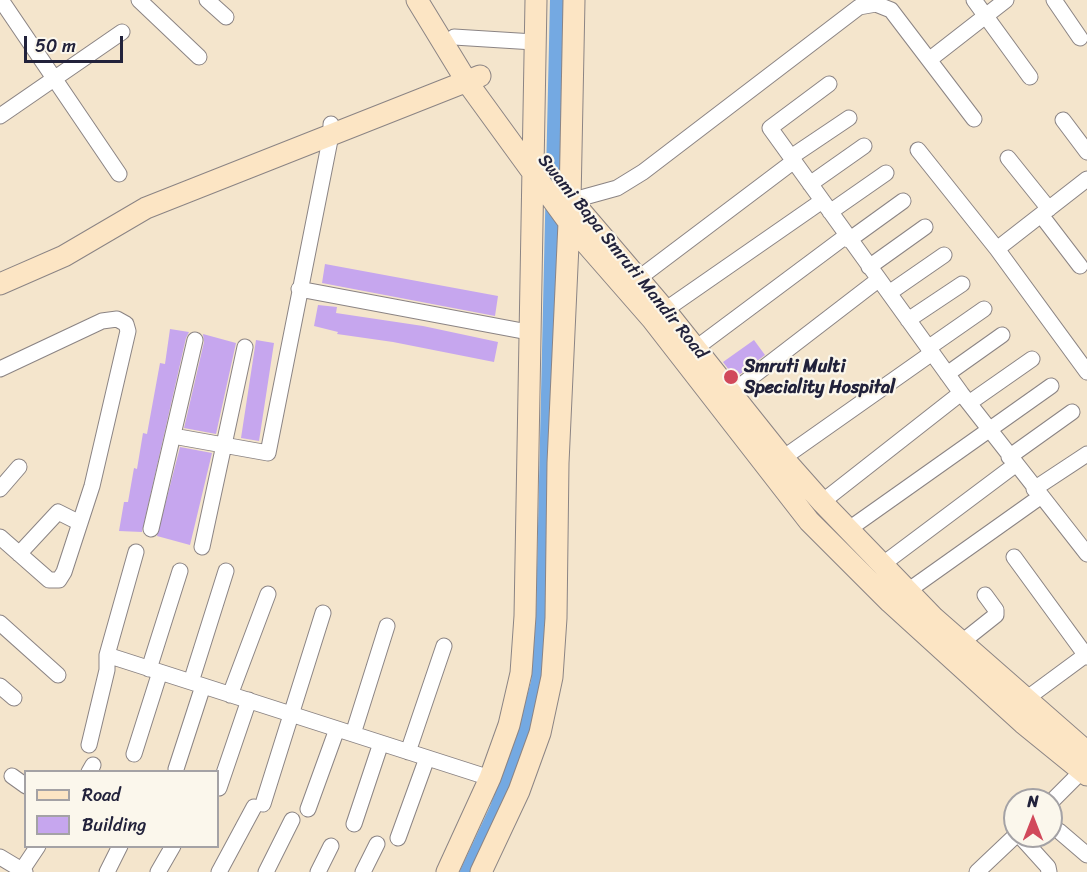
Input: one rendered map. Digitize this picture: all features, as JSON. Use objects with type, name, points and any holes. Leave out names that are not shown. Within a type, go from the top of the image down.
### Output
[{"type":"street","points":[[1,0],[6,20],[55,80],[119,174]]},
{"type":"street","points":[[139,0],[199,57]]},
{"type":"street","points":[[207,0],[226,17]]},
{"type":"street","points":[[0,273],[91,236],[146,208],[331,129],[471,74],[417,0]]},
{"type":"street","name":"Swami Bapa Smruti Mandir Road","points":[[431,0],[454,37],[471,74],[533,159],[639,278],[783,459],[934,618],[1026,699],[1086,766]]},
{"type":"street","points":[[447,872],[490,778],[509,724],[521,673],[525,616],[528,332],[536,0]]},
{"type":"street","points":[[481,872],[518,790],[540,733],[552,677],[556,618],[558,463],[570,201],[574,0]]},
{"type":"street","points":[[974,0],[1030,77]]},
{"type":"street","points":[[929,60],[1006,0]]},
{"type":"street","points":[[1054,0],[1080,38]]},
{"type":"street","points":[[570,201],[617,188],[643,172],[859,7],[876,4],[891,10],[974,119]]},
{"type":"street","points":[[0,116],[122,32]]},
{"type":"street","points":[[454,37],[534,42]]},
{"type":"street","points":[[829,84],[770,128],[947,374],[1012,461],[1087,554]]},
{"type":"street","points":[[639,278],[849,118]]},
{"type":"street","points":[[1063,120],[1087,152]]},
{"type":"street","points":[[173,436],[268,453],[331,129]]},
{"type":"street","points":[[810,184],[864,146]]},
{"type":"street","points":[[918,150],[997,249],[1087,372]]},
{"type":"street","points":[[1008,158],[1080,266]]},
{"type":"street","points":[[533,159],[569,222],[652,319],[809,520],[890,602],[1023,723],[1086,766],[1063,790]]},
{"type":"street","points":[[665,310],[826,206],[886,173]]},
{"type":"street","points":[[997,249],[1087,179]]},
{"type":"street","points":[[696,348],[903,201]]},
{"type":"street","points":[[731,393],[925,228]]},
{"type":"street","points":[[0,284],[64,256],[91,236]]},
{"type":"street","points":[[889,293],[944,255]]},
{"type":"street","points":[[908,320],[962,284]]},
{"type":"street","points":[[299,289],[528,332]]},
{"type":"street","points":[[783,459],[984,309]]},
{"type":"street","points":[[0,369],[102,321],[117,319],[126,324],[128,331],[92,486],[64,572],[59,580],[50,580],[0,537]]},
{"type":"street","points":[[947,374],[1002,335]]},
{"type":"street","points":[[151,529],[195,340]]},
{"type":"street","points":[[202,547],[245,347]]},
{"type":"street","points":[[822,502],[965,398],[1032,359]]},
{"type":"street","points":[[849,529],[1051,386]]},
{"type":"street","points":[[883,564],[1072,412]]},
{"type":"street","points":[[909,590],[1087,454]]},
{"type":"street","points":[[0,489],[19,468]]},
{"type":"street","points":[[19,554],[58,512],[80,523]]},
{"type":"street","points":[[89,745],[108,670],[107,655],[136,552]]},
{"type":"street","points":[[1014,557],[1087,655],[1026,699]]},
{"type":"street","points":[[134,754],[180,571]]},
{"type":"street","points":[[176,769],[226,571]]},
{"type":"street","points":[[230,695],[268,594]]},
{"type":"street","points":[[963,642],[996,615],[996,610],[985,595]]},
{"type":"street","points":[[219,872],[259,806],[323,613]]},
{"type":"street","points":[[0,623],[58,675]]},
{"type":"street","points":[[353,734],[387,626]]},
{"type":"street","points":[[408,752],[444,646]]},
{"type":"street","points":[[107,655],[490,778],[518,790]]},
{"type":"street","points":[[0,686],[14,698]]},
{"type":"street","points":[[219,788],[249,700]]},
{"type":"street","points":[[308,809],[337,729]]},
{"type":"street","points":[[354,824],[381,743]]},
{"type":"street","points":[[398,838],[426,758]]},
{"type":"street","points":[[12,776],[24,785]]},
{"type":"street","points":[[266,872],[292,820]]},
{"type":"street","points":[[1063,834],[1087,855]]},
{"type":"street","points":[[363,872],[377,844]]},
{"type":"street","points":[[318,872],[331,846]]},
{"type":"street","points":[[0,857],[24,871],[37,848]]},
{"type":"street","points":[[107,872],[119,848]]},
{"type":"street","points":[[158,872],[173,848]]},
{"type":"street","points":[[977,872],[1004,848]]},
{"type":"street","points":[[1029,848],[1048,867],[1049,872]]},
{"type":"building","points":[[325,264],[498,296],[495,316],[322,283]]},
{"type":"building","points":[[318,305],[337,307],[336,313],[423,326],[498,342],[494,362],[393,342],[337,334],[338,332],[314,326]]},
{"type":"building","points":[[170,329],[189,332],[142,532],[119,531],[124,502],[128,502],[134,468],[137,469],[143,433],[147,434],[160,363],[165,364]]},
{"type":"building","points":[[203,334],[236,343],[216,434],[184,428],[204,342]]},
{"type":"building","points":[[256,340],[274,343],[259,441],[241,438]]},
{"type":"building","points":[[754,340],[765,355],[735,378],[723,362]]},
{"type":"building","points":[[180,447],[212,453],[190,545],[157,536]]},
{"type":"waterway","points":[[467,872],[496,810],[521,744],[538,682],[543,614],[557,0]]},
{"type":"place","name":"Smruti Multi Speciality Hospital","points":[[731,377]]}]
